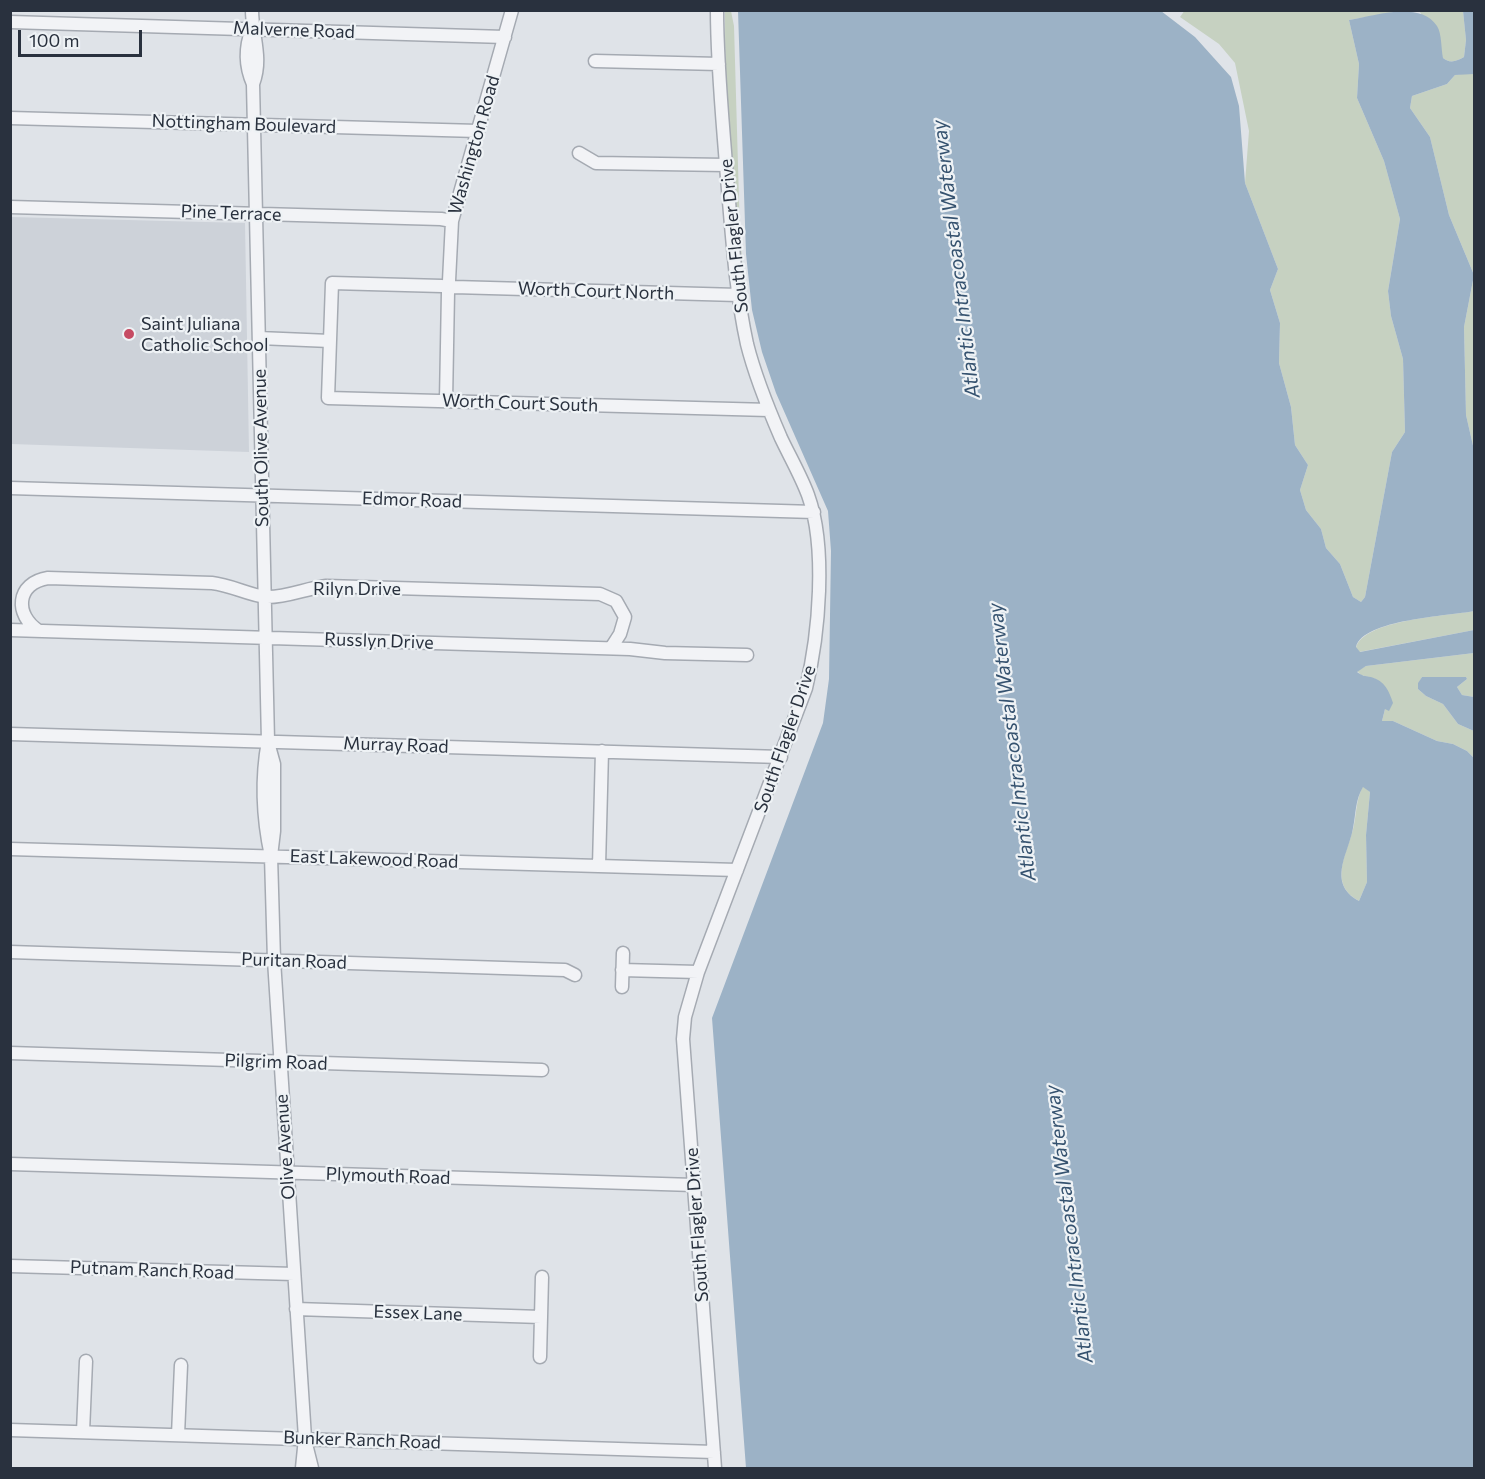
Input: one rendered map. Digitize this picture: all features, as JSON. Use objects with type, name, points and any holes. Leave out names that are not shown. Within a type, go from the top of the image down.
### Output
[{"type":"street","name":"South Olive Avenue","points":[[252,10],[252,29],[247,42],[248,71],[253,84],[255,124],[268,741]]},
{"type":"street","name":"Washington Road","points":[[446,401],[452,221],[513,10]]},
{"type":"street","name":"South Flagler Drive","points":[[715,1468],[683,1039],[685,1017],[698,972],[806,688],[815,642],[818,546],[814,512],[808,494],[769,411],[748,348],[738,295],[726,165],[717,10]]},
{"type":"street","name":"Malverne Road","points":[[10,22],[505,37]]},
{"type":"street","points":[[595,61],[719,64]]},
{"type":"street","name":"Nottingham Boulevard","points":[[10,118],[478,131]]},
{"type":"street","points":[[579,153],[596,164],[726,165]]},
{"type":"street","name":"Pine Terrace","points":[[10,207],[452,221]]},
{"type":"street","name":"Worth Court North","points":[[330,341],[332,284],[738,295]]},
{"type":"street","points":[[259,338],[330,341]]},
{"type":"street","name":"Worth Court South","points":[[330,341],[328,398],[769,411]]},
{"type":"street","name":"Edmor Road","points":[[10,488],[814,512]]},
{"type":"street","name":"Rilyn Drive","points":[[39,632],[26,620],[22,602],[27,590],[42,579],[212,583],[231,586],[265,597],[277,597],[326,586],[600,594],[616,601],[625,617],[620,634],[611,648]]},
{"type":"street","name":"Russlyn Drive","points":[[10,630],[611,648],[665,653],[747,655]]},
{"type":"street","name":"Murray Road","points":[[10,734],[781,757]]},
{"type":"street","name":"Olive Avenue","points":[[268,741],[274,764],[274,831],[271,856],[280,1062],[305,1438],[312,1468]]},
{"type":"street","points":[[599,866],[602,752]]},
{"type":"street","name":"East Lakewood Road","points":[[10,849],[737,870]]},
{"type":"street","name":"Puritan Road","points":[[10,952],[566,970],[575,975]]},
{"type":"street","points":[[622,987],[623,954]]},
{"type":"street","points":[[622,970],[698,972]]},
{"type":"street","name":"Pilgrim Road","points":[[10,1053],[542,1070]]},
{"type":"street","name":"Plymouth Road","points":[[10,1164],[694,1185]]},
{"type":"street","name":"Putnam Ranch Road","points":[[10,1266],[294,1274]]},
{"type":"street","points":[[540,1357],[542,1277]]},
{"type":"street","name":"Essex Lane","points":[[296,1309],[541,1317]]},
{"type":"street","points":[[83,1432],[86,1361]]},
{"type":"street","points":[[178,1435],[181,1365]]},
{"type":"street","name":"Bunker Ranch Road","points":[[10,1430],[714,1452]]},
{"type":"street","name":"Olive Avenue","points":[[302,1468],[305,1438]]},
{"type":"shaded area","name":"Saint Juliana Catholic School","points":[[11,217],[245,223],[249,452],[11,444]]},
{"type":"green space","points":[[1185,10],[1401,11],[1349,20],[1359,64],[1357,98],[1384,161],[1400,219],[1388,291],[1391,316],[1403,359],[1405,432],[1392,452],[1365,597],[1361,602],[1353,597],[1340,564],[1326,548],[1321,529],[1306,510],[1300,490],[1308,465],[1295,445],[1291,407],[1279,363],[1280,323],[1270,290],[1278,269],[1245,183],[1249,131],[1235,63],[1219,44],[1180,17]]},
{"type":"green space","points":[[725,11],[731,11],[734,26],[740,235],[744,283],[741,283],[730,147]]},
{"type":"green space","points":[[1409,11],[1463,11],[1466,40],[1464,57],[1454,61],[1443,58],[1420,12]]},
{"type":"green space","points":[[1474,74],[1474,275],[1449,215],[1430,137],[1410,108],[1412,96],[1447,84],[1455,75]]},
{"type":"green space","points":[[1474,275],[1474,450],[1466,415],[1464,327]]},
{"type":"green space","points":[[1474,611],[1474,630],[1359,652],[1356,648],[1362,638],[1390,625],[1409,620]]},
{"type":"green space","points":[[1474,653],[1474,697],[1462,695],[1457,687],[1467,679],[1466,677],[1422,677],[1418,689],[1426,696],[1443,704],[1458,724],[1474,731],[1474,758],[1467,751],[1453,744],[1437,741],[1393,721],[1382,721],[1385,709],[1376,679],[1361,675],[1357,671],[1366,666]]},
{"type":"green space","points":[[1363,786],[1370,792],[1366,835],[1367,882],[1359,901],[1344,887],[1342,870]]},
{"type":"water","name":"Atlantic Intracoastal Waterway","points":[[738,11],[1161,11],[1195,37],[1231,77],[1239,106],[1245,183],[1278,269],[1270,290],[1280,323],[1279,363],[1291,407],[1295,445],[1308,465],[1300,490],[1306,510],[1321,529],[1326,548],[1340,564],[1353,597],[1361,602],[1365,597],[1392,452],[1405,432],[1403,359],[1391,316],[1388,291],[1400,219],[1384,161],[1357,98],[1359,64],[1349,20],[1383,13],[1420,14],[1429,18],[1439,29],[1443,58],[1454,61],[1464,57],[1466,40],[1463,11],[1474,11],[1474,74],[1455,75],[1447,84],[1412,96],[1410,108],[1430,137],[1449,215],[1474,275],[1464,327],[1466,415],[1474,450],[1474,611],[1409,620],[1390,625],[1374,630],[1362,638],[1356,647],[1360,652],[1474,630],[1474,653],[1366,666],[1357,672],[1380,681],[1388,691],[1393,703],[1389,711],[1385,709],[1382,721],[1393,721],[1437,741],[1453,744],[1467,751],[1474,758],[1474,1468],[746,1468],[712,1018],[823,723],[829,679],[831,551],[828,511],[776,393],[762,352],[752,310],[746,254]],"holes":[[[1363,787],[1370,792],[1366,835],[1367,882],[1359,901],[1349,894],[1344,886],[1342,867],[1353,828],[1358,797]]]},
{"type":"water","points":[[1422,677],[1466,677],[1467,679],[1457,687],[1462,695],[1474,697],[1474,731],[1458,724],[1443,704],[1426,696],[1418,689],[1418,683]]},
{"type":"place","name":"Saint Juliana Catholic School","points":[[129,334]]}]
